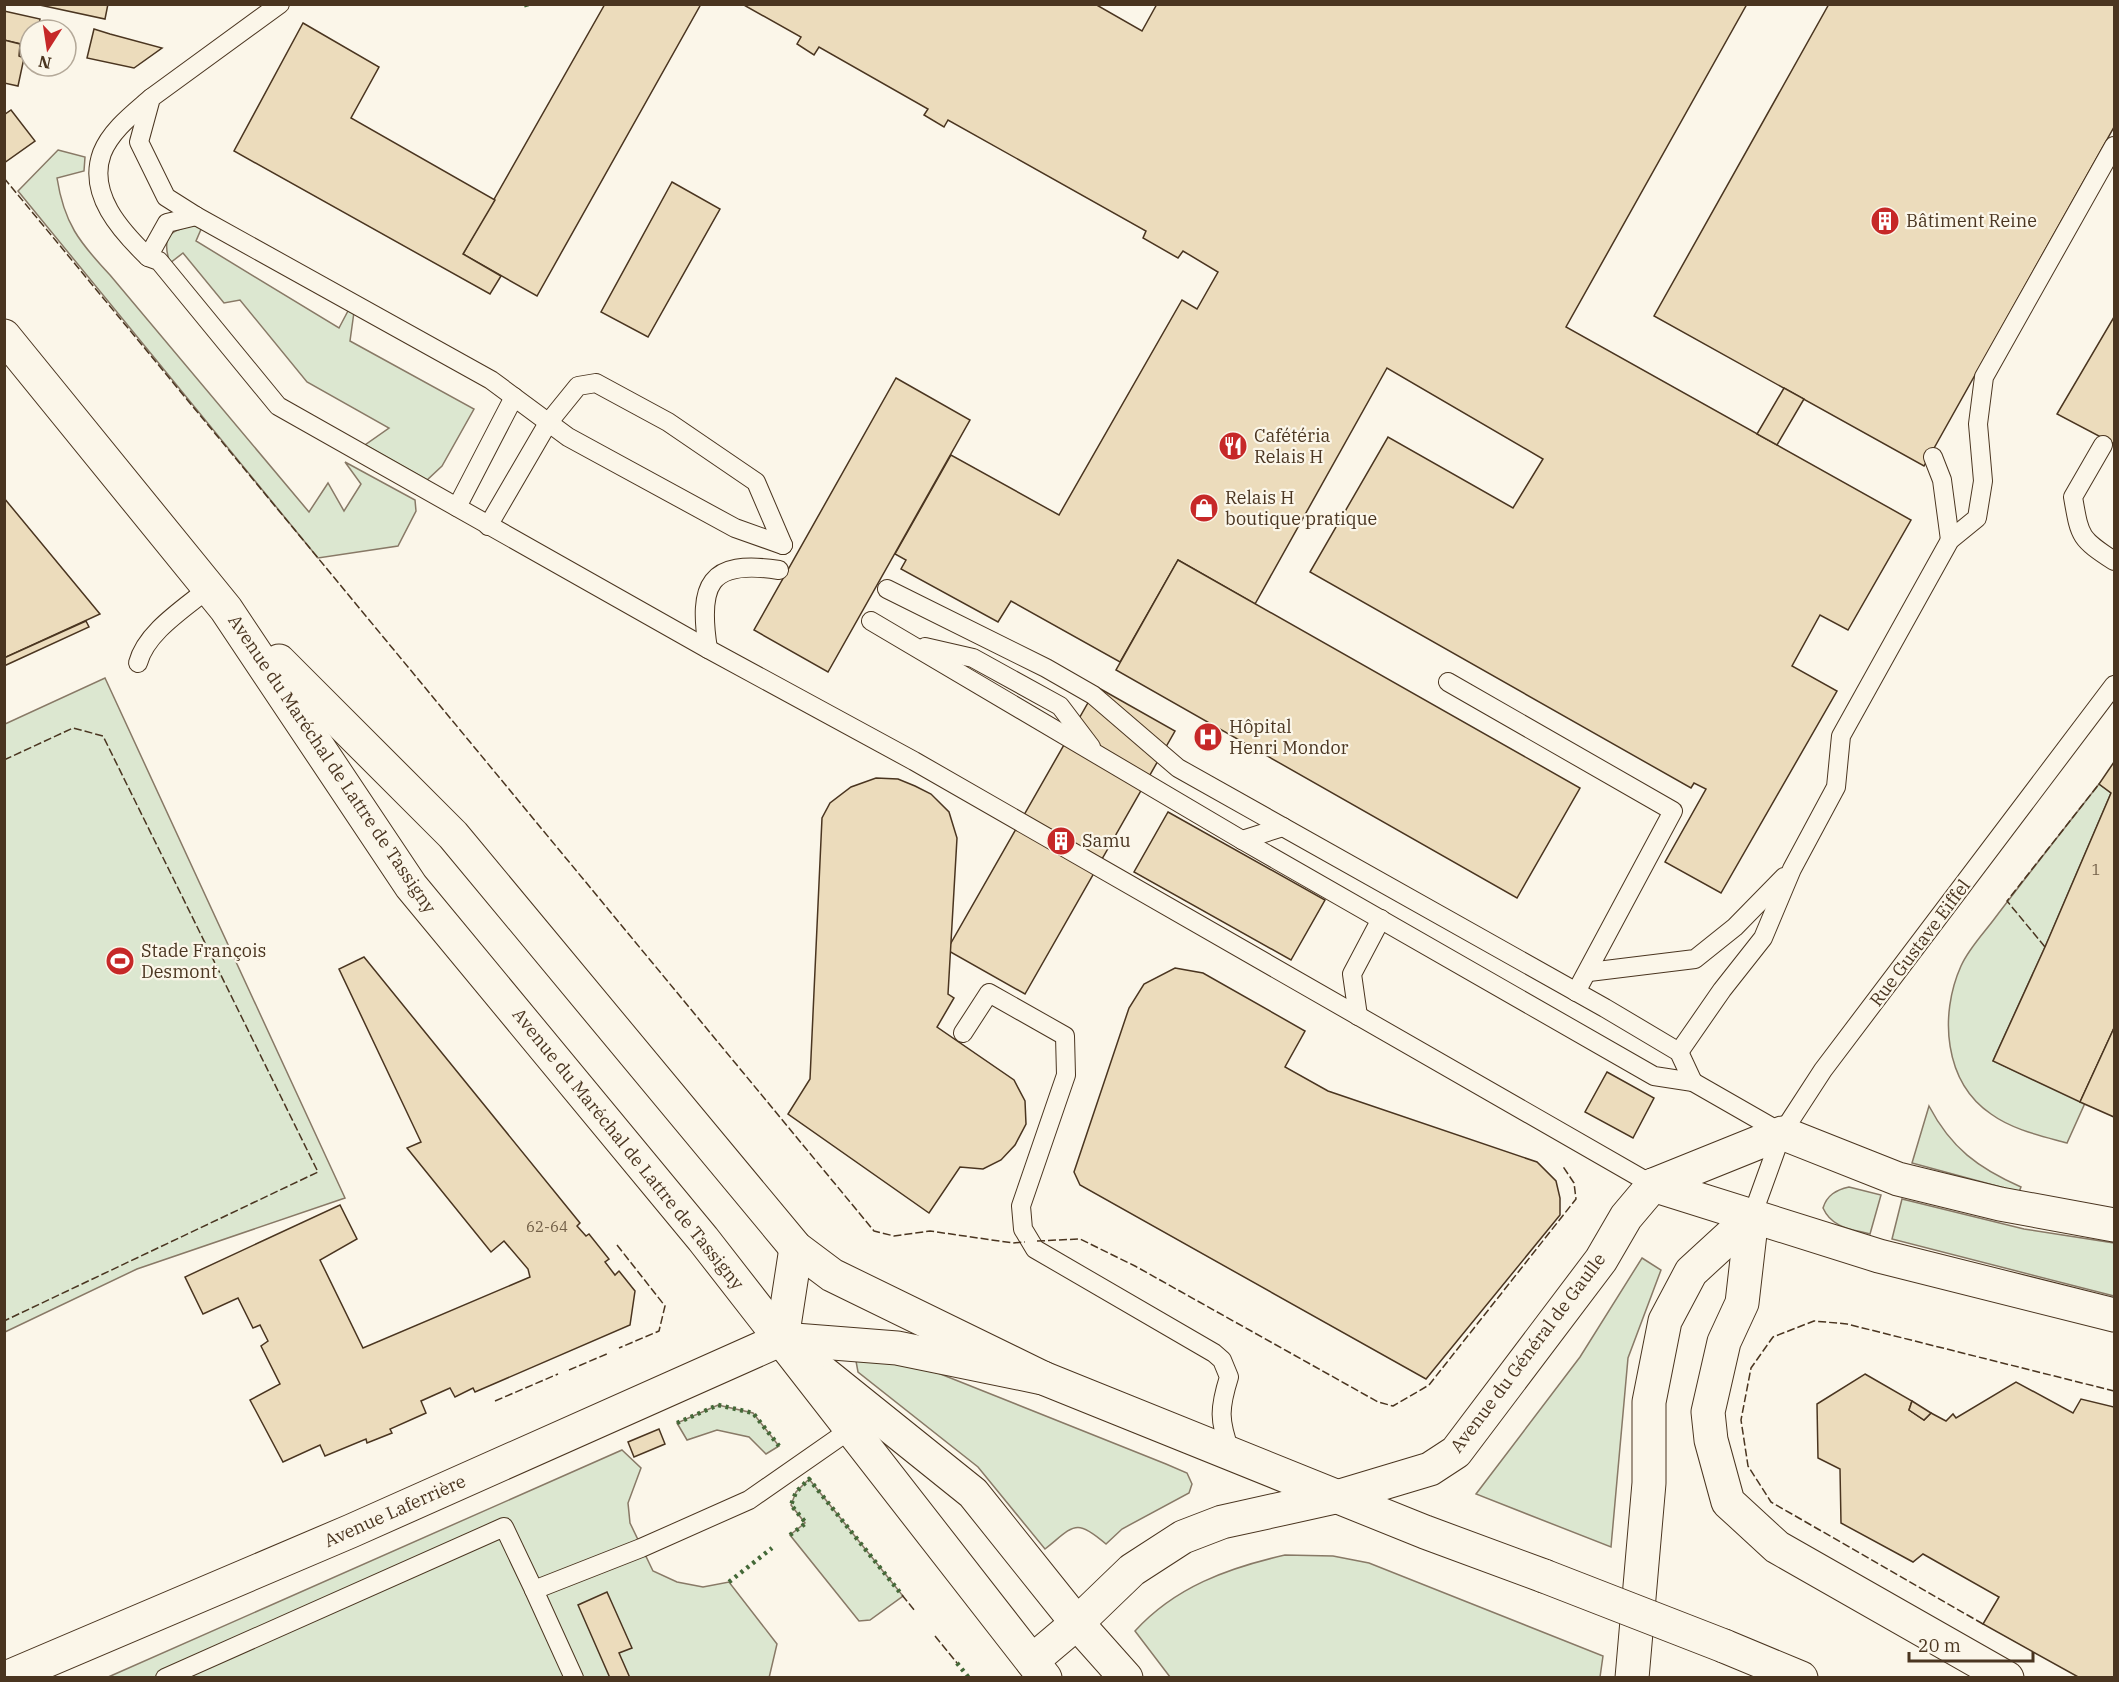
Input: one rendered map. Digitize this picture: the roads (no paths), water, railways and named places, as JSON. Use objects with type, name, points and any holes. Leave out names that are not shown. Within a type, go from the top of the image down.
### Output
[{"type":"main road","name":"Avenue du Maréchal de Lattre de Tassigny","points":[[4,336],[218,598],[411,886],[676,1206],[1038,1669]]},
{"type":"main road","name":"Avenue du Maréchal de Lattre de Tassigny","points":[[218,598],[453,835],[796,1248],[832,1275],[1043,1378]]},
{"type":"main road","points":[[1782,1133],[1898,1179],[2000,1204],[2115,1225]]},
{"type":"main road","name":"Avenue du Général de Gaulle","points":[[1038,1669],[1077,1623],[1132,1569],[1183,1537],[1222,1522],[1340,1496],[1430,1469],[1456,1452],[1601,1260],[1626,1217],[1653,1185],[1782,1133]]},
{"type":"main road","points":[[1653,1185],[1879,1256],[2115,1315]]},
{"type":"main road","points":[[1632,1677],[1648,1483],[1649,1402],[1665,1321],[1691,1272],[1752,1216]]},
{"type":"main road","points":[[1752,1216],[1742,1303],[1724,1342],[1708,1412],[1711,1440],[1728,1502],[1777,1547],[2007,1677]]},
{"type":"main road","points":[[782,1340],[796,1248]]},
{"type":"main road","points":[[782,1340],[897,1348],[1043,1378],[1230,1451],[1425,1532],[1801,1677]]},
{"type":"main road","points":[[782,1340],[973,1493],[1077,1623],[1126,1677]]},
{"type":"main road","name":"Avenue Laferrière","points":[[6,1677],[351,1531],[782,1340]]},
{"type":"lane","points":[[280,4],[151,98],[122,124],[102,152],[99,175],[103,196],[116,223],[148,257],[159,261],[278,406],[708,649],[914,761],[1653,1185]]},
{"type":"lane","points":[[151,98],[139,142],[166,196],[196,216],[491,380],[548,423],[568,437],[735,528],[783,545],[756,482],[668,422],[596,383],[578,386],[548,423],[488,526]]},
{"type":"lane","points":[[1679,1052],[1722,990],[1763,938],[1792,869],[1836,787],[1841,736],[1950,540],[1977,518],[1983,481],[1978,424],[1984,377],[2115,146]]},
{"type":"lane","points":[[148,257],[167,223],[196,216]]},
{"type":"lane","points":[[457,507],[514,397]]},
{"type":"lane","points":[[2103,445],[2073,497],[2080,534],[2094,548],[2115,561]]},
{"type":"lane","points":[[1933,457],[1942,480],[1950,540]]},
{"type":"lane","points":[[708,649],[703,614],[707,593],[715,580],[737,567],[755,566],[779,570]]},
{"type":"lane","points":[[887,589],[1046,668],[1093,695],[1178,768],[1679,1052],[1693,1082]]},
{"type":"lane","points":[[138,663],[141,653],[156,634],[218,598]]},
{"type":"lane","points":[[871,621],[1242,840],[1654,1076],[1693,1082],[1782,1133]]},
{"type":"lane","points":[[1448,682],[1672,811],[1589,972],[1576,992]]},
{"type":"lane","name":"Rue Gustave Eiffel","points":[[1752,1216],[1782,1133],[1823,1070],[2115,686]]},
{"type":"lane","points":[[1242,840],[1283,827]]},
{"type":"lane","points":[[1589,972],[1695,959],[1735,927],[1792,869]]},
{"type":"lane","points":[[1358,1016],[1352,974],[1381,919]]},
{"type":"lane","points":[[963,1033],[989,993],[1065,1036],[1066,1075],[1021,1206],[1023,1228],[1035,1249],[1214,1353],[1222,1360],[1229,1377],[1223,1394],[1220,1424],[1230,1451]]},
{"type":"lane","points":[[534,1590],[641,1548],[749,1500],[851,1429]]},
{"type":"lane","points":[[171,1676],[504,1527],[574,1677]]},
{"type":"place","name":"Bâtiment Reine","points":[[1885,221]]},
{"type":"place","name":"Cafétéria Relais H","points":[[1233,446]]},
{"type":"place","name":"Relais H boutique pratique","points":[[1204,508]]},
{"type":"place","name":"Hôpital Henri Mondor","points":[[1208,737]]},
{"type":"place","name":"Samu","points":[[1061,841]]},
{"type":"place","name":"Stade François Desmont","points":[[120,961]]}]
